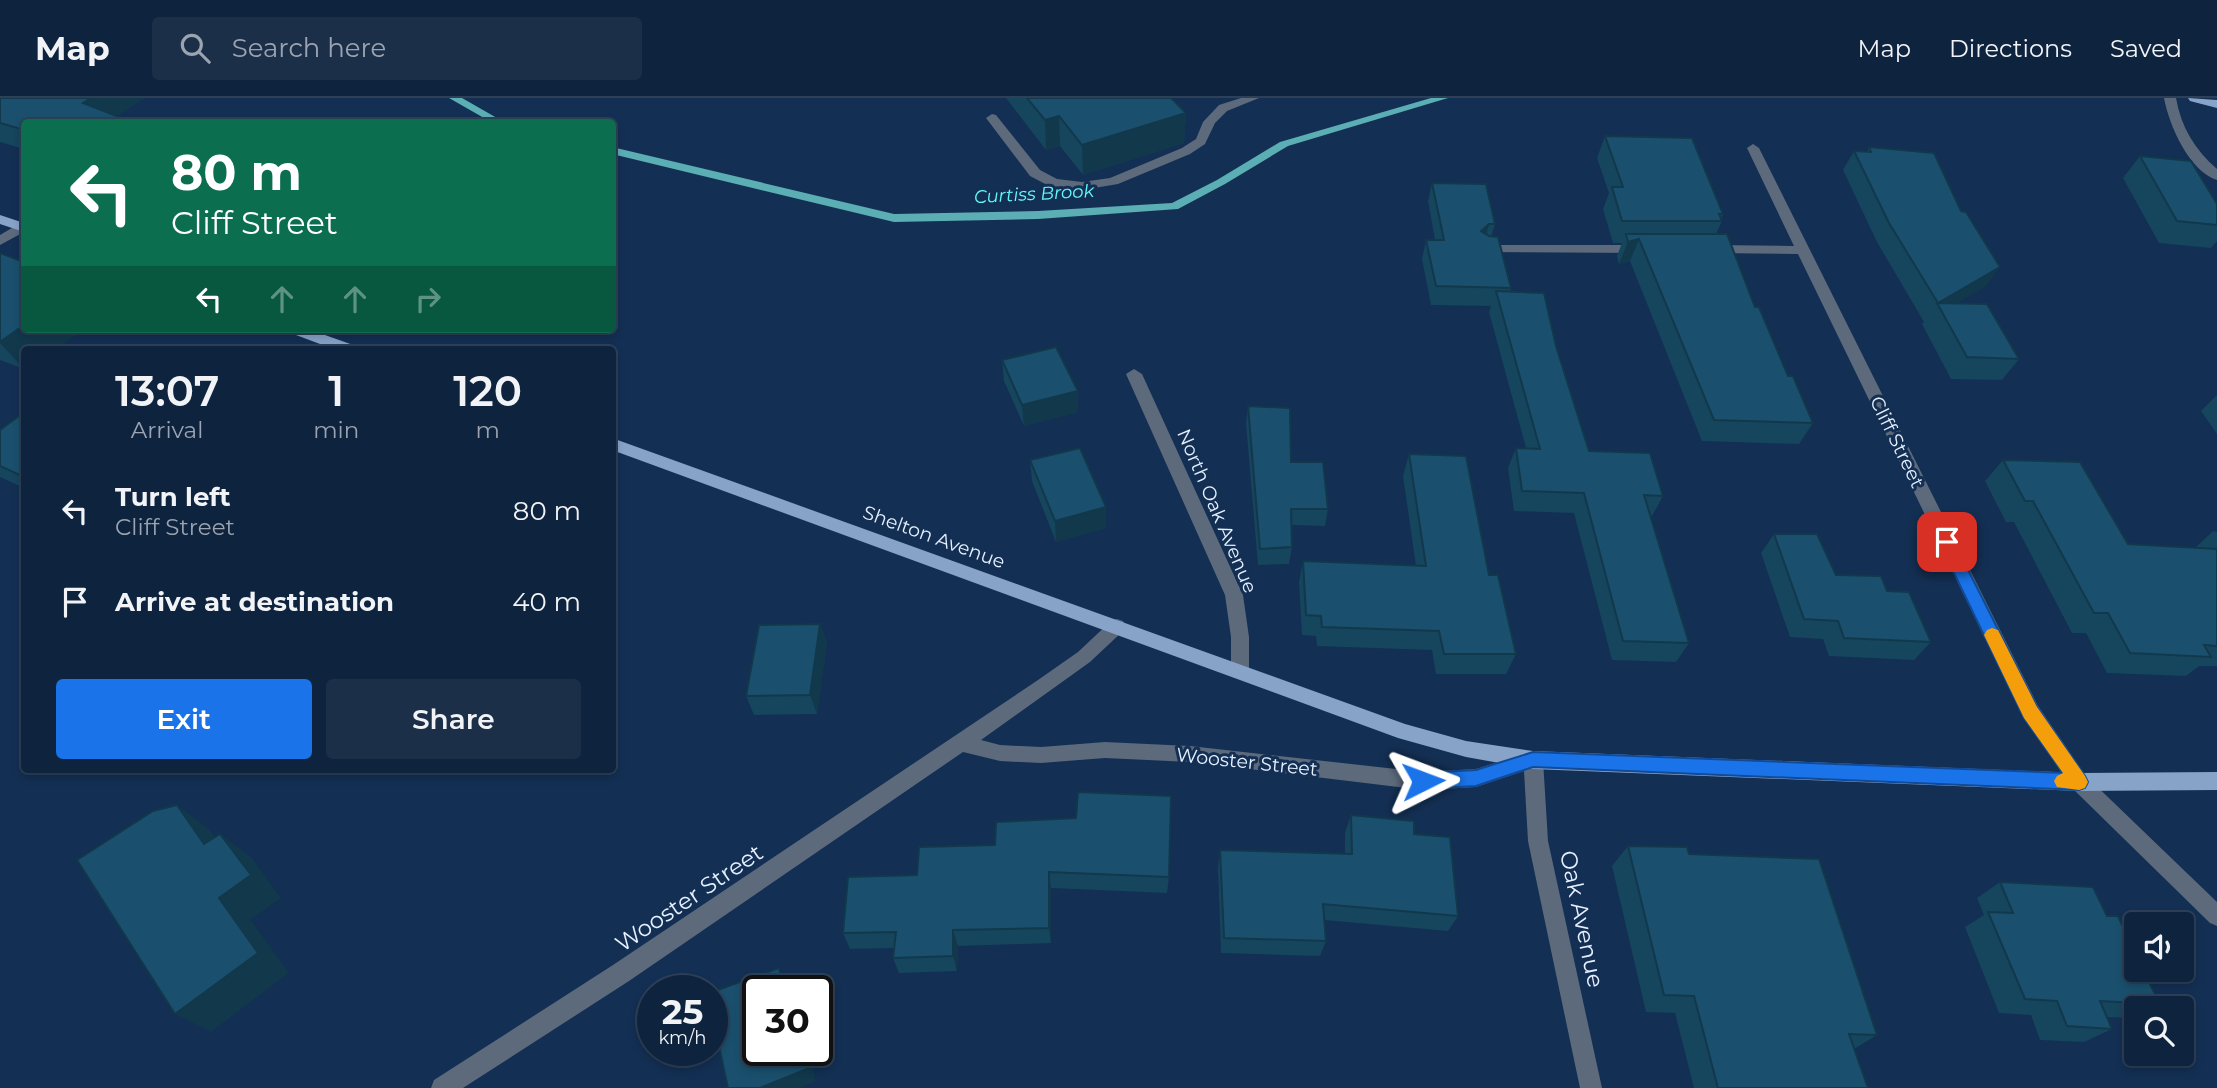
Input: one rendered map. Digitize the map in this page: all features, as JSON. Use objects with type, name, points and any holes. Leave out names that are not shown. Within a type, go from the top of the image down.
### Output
[{"type":"main road","points":[[2194,98],[2217,104]]},
{"type":"main road","points":[[0,219],[21,227]]},
{"type":"main road","points":[[304,333],[340,346]]},
{"type":"main road","name":"Shelton Avenue","points":[[616,445],[1240,670]]},
{"type":"main road","name":"Wooster Street","points":[[1240,670],[1405,732],[1466,749],[1533,760],[2079,782],[2217,781]]},
{"type":"street","points":[[992,118],[1035,173],[1054,183],[1082,186],[1113,181],[1186,150],[1200,141],[1209,122],[1223,108],[1252,98]]},
{"type":"street","points":[[2170,98],[2173,119],[2182,137],[2196,157],[2217,176]]},
{"type":"street","name":"Cliff Street","points":[[1753,148],[2031,712],[2079,782],[2217,916]]},
{"type":"street","points":[[0,241],[21,229]]},
{"type":"street","points":[[1485,249],[1656,249]]},
{"type":"street","points":[[1696,249],[1803,250]]},
{"type":"street","name":"North Oak Avenue","points":[[1134,374],[1234,595],[1240,636],[1240,670]]},
{"type":"street","name":"Wooster Street","points":[[442,1088],[621,973],[960,743],[1084,657],[1117,626]]},
{"type":"street","name":"Wooster Street","points":[[960,743],[1000,753],[1041,755],[1104,750],[1191,754],[1423,781],[1476,778],[1533,760]]},
{"type":"street","name":"Oak Avenue","points":[[1533,760],[1538,841],[1591,1088]]},
{"type":"building","points":[[0,98],[91,98],[83,103],[124,119],[21,119],[21,129],[0,123]]},
{"type":"building","points":[[1027,98],[1171,98],[1186,113],[1082,145],[1059,116],[1045,120]]},
{"type":"building","points":[[1605,136],[1692,138],[1723,214],[1719,214],[1722,221],[1622,221],[1612,187],[1623,187]]},
{"type":"building","points":[[1869,147],[1934,153],[1961,211],[1966,212],[2000,267],[1938,303],[1889,223],[1854,151],[1871,152]]},
{"type":"building","points":[[2140,156],[2191,161],[2217,204],[2217,225],[2177,221]]},
{"type":"building","points":[[1432,183],[1486,184],[1495,224],[1489,224],[1481,231],[1498,237],[1511,288],[1436,286],[1426,240],[1444,240]]},
{"type":"building","points":[[1626,234],[1727,234],[1755,307],[1759,307],[1788,376],[1793,376],[1813,423],[1714,420],[1639,239],[1628,242]]},
{"type":"building","points":[[0,253],[21,261],[21,327],[0,342]]},
{"type":"building","points":[[1496,291],[1544,293],[1556,346],[1589,451],[1650,453],[1663,496],[1644,495],[1689,643],[1623,641],[1584,493],[1522,491],[1516,448],[1540,449]]},
{"type":"building","points":[[1937,303],[1987,304],[2019,359],[1967,357]]},
{"type":"building","points":[[1056,347],[1078,391],[1022,405],[1002,360]]},
{"type":"building","points":[[1248,406],[1290,408],[1291,462],[1323,462],[1328,509],[1291,509],[1292,547],[1260,549]]},
{"type":"building","points":[[21,414],[21,476],[0,466],[0,430]]},
{"type":"building","points":[[1080,448],[1106,507],[1055,521],[1030,460]]},
{"type":"building","points":[[1409,454],[1466,456],[1489,575],[1498,575],[1516,654],[1444,654],[1439,631],[1322,627],[1321,616],[1306,615],[1303,561],[1426,566]]},
{"type":"building","points":[[2003,460],[2080,462],[2128,544],[2217,549],[2217,646],[2204,645],[2211,657],[2130,653],[2108,613],[2094,613],[2033,501],[2025,501]]},
{"type":"building","points":[[1774,534],[1817,534],[1836,575],[1881,576],[1887,591],[1909,592],[1931,642],[1844,638],[1838,621],[1804,619]]},
{"type":"building","points":[[820,624],[810,695],[746,696],[759,625]]},
{"type":"building","points":[[1078,792],[1171,796],[1169,877],[1049,872],[1049,928],[953,930],[953,956],[893,958],[896,932],[843,933],[848,877],[917,875],[919,847],[995,845],[996,822],[1076,818]]},
{"type":"building","points":[[177,805],[204,844],[220,834],[251,875],[219,898],[258,953],[175,1014],[77,860],[153,811]]},
{"type":"building","points":[[1351,815],[1414,821],[1414,834],[1450,837],[1458,916],[1323,904],[1326,941],[1224,938],[1220,850],[1352,854]]},
{"type":"building","points":[[1628,846],[1687,847],[1689,854],[1819,859],[1877,1035],[1849,1034],[1868,1088],[1718,1088],[1694,996],[1664,995]]},
{"type":"building","points":[[2000,882],[2093,887],[2107,916],[2118,916],[2124,928],[2124,982],[2149,982],[2156,996],[2124,996],[2124,1002],[2100,1001],[2112,1029],[2067,1026],[2057,1001],[2025,999],[1988,912],[2013,913]]},
{"type":"building","points":[[779,968],[781,975],[759,975]]},
{"type":"building","points":[[742,981],[742,1066],[806,1066],[807,1069],[760,1088],[728,1088],[723,1066],[728,1066],[728,986]]},
{"type":"waterway","name":"Curtiss Brook","points":[[454,98],[492,119]]},
{"type":"waterway","name":"Curtiss Brook","points":[[616,151],[894,218],[1038,215],[1174,206],[1221,182],[1284,144],[1443,98]]},
{"type":"slow traffic","points":[[1992,635],[2031,712],[2079,782],[2063,781]]},
{"type":"route","points":[[1423,781],[1476,778],[1533,760],[2079,782],[2031,712],[1947,542]]}]
